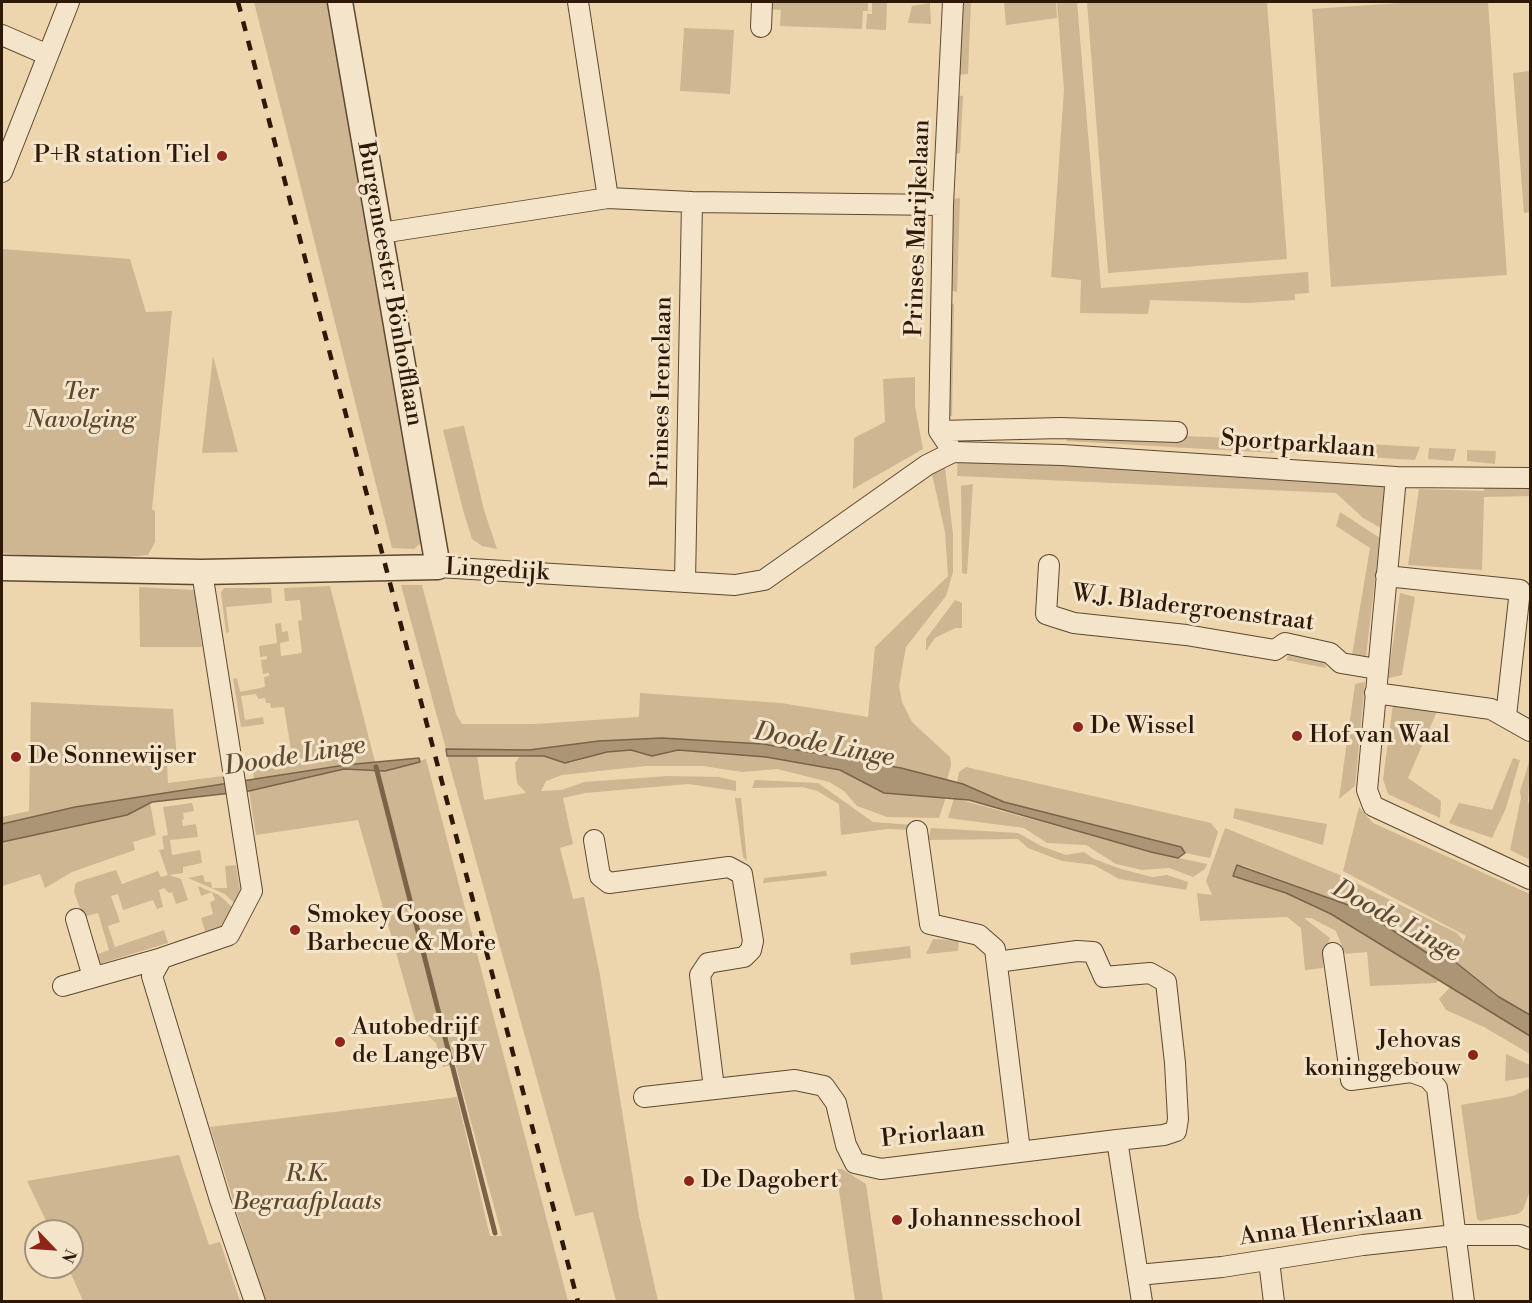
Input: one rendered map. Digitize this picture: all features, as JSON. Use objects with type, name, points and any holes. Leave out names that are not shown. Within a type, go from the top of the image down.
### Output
[{"type":"street","points":[[2,172],[69,2]]},
{"type":"street","name":"Burgemeester Bönhofflaan","points":[[340,2],[438,567]]},
{"type":"street","points":[[578,2],[608,198]]},
{"type":"street","points":[[761,27],[762,2]]},
{"type":"street","name":"Prinses Marijkelaan","points":[[939,431],[943,205],[953,2]]},
{"type":"street","points":[[2,36],[48,55]]},
{"type":"street","points":[[381,232],[608,198],[692,202],[943,205]]},
{"type":"street","name":"Prinses Irenelaan","points":[[685,582],[692,202]]},
{"type":"street","points":[[939,431],[1061,428],[1177,432]]},
{"type":"street","points":[[1061,428],[1062,455]]},
{"type":"street","points":[[939,431],[952,452]]},
{"type":"street","name":"Lingedijk","points":[[2,568],[202,572],[438,567],[735,585],[764,580],[927,465],[952,452]]},
{"type":"street","name":"Sportparklaan","points":[[952,452],[1062,455],[1396,477],[1530,478]]},
{"type":"street","points":[[1396,477],[1367,790],[1373,806],[1530,879]]},
{"type":"street","name":"W.J. Bladergroenstraat","points":[[1049,566],[1046,614],[1065,620],[1275,650],[1285,643],[1330,653],[1341,663],[1377,669]]},
{"type":"street","points":[[63,986],[225,938],[234,930],[248,901],[252,881],[202,572]]},
{"type":"street","points":[[1386,576],[1525,590],[1506,716]]},
{"type":"street","points":[[1375,693],[1491,709],[1530,731]]},
{"type":"street","points":[[917,831],[930,924],[979,935],[995,949],[1020,1151]]},
{"type":"street","points":[[594,840],[600,876],[609,883],[729,867],[742,874],[753,941],[751,950],[744,957],[708,963],[700,975],[714,1088]]},
{"type":"street","points":[[76,919],[93,977]]},
{"type":"street","name":"Priorlaan","points":[[644,1097],[795,1080],[824,1086],[836,1103],[846,1145],[855,1163],[881,1170],[1164,1135],[1176,1131],[1178,1119],[1175,1063],[1166,982],[1150,973],[1104,977],[1093,952],[1077,951],[997,962]]},
{"type":"street","points":[[1333,953],[1351,1080],[1411,1072],[1428,1078],[1437,1088],[1464,1302]]},
{"type":"street","points":[[162,958],[153,970],[153,984],[220,1200],[255,1302]]},
{"type":"street","points":[[1117,1140],[1142,1302]]},
{"type":"street","name":"Anna Henrixlaan","points":[[1138,1275],[1269,1261],[1363,1245],[1455,1235],[1520,1235],[1530,1239]]},
{"type":"street","points":[[1269,1261],[1274,1302]]},
{"type":"green space","points":[[254,2],[328,2],[384,297],[422,542],[414,549],[392,548]]},
{"type":"green space","points":[[768,2],[868,2],[868,11],[863,11],[862,29],[780,26],[781,10],[767,9]]},
{"type":"green space","points":[[872,2],[887,2],[886,30],[866,29],[867,14],[872,14]]},
{"type":"green space","points":[[960,2],[971,2],[968,74],[956,75]]},
{"type":"green space","points":[[1004,2],[1056,2],[1057,18],[1006,25]]},
{"type":"green space","points":[[1057,2],[1077,2],[1101,288],[1308,272],[1309,293],[1295,294],[1295,300],[1249,303],[1150,300],[1148,314],[1080,313],[1081,280],[1051,277],[1064,90]]},
{"type":"green space","points":[[1087,2],[1267,2],[1287,259],[1108,273]]},
{"type":"green space","points":[[1415,2],[1488,2],[1507,275],[1331,287],[1312,9]]},
{"type":"green space","points":[[930,3],[931,24],[908,23],[912,6]]},
{"type":"green space","points":[[684,28],[734,30],[730,94],[680,91]]},
{"type":"green space","points":[[1530,71],[1530,212],[1524,213],[1513,73]]},
{"type":"green space","points":[[955,95],[963,96],[960,153],[951,155]]},
{"type":"green space","points":[[960,198],[957,292],[949,290],[951,199]]},
{"type":"green space","name":"Ter Navolging","points":[[2,249],[130,259],[146,312],[172,311],[152,509],[155,511],[155,542],[148,555],[86,561],[2,553]]},
{"type":"green space","points":[[947,302],[954,304],[952,416],[944,417]]},
{"type":"green space","points":[[213,356],[238,452],[202,453]]},
{"type":"green space","points":[[915,377],[915,406],[923,449],[853,489],[854,438],[885,422],[883,379]]},
{"type":"green space","points":[[464,426],[484,510],[497,549],[482,546],[472,539],[463,510],[443,430]]},
{"type":"green space","points":[[1066,431],[1277,440],[1275,453],[1067,441]]},
{"type":"green space","points":[[1289,440],[1338,444],[1336,455],[1289,453]]},
{"type":"green space","points":[[1368,444],[1420,447],[1415,460],[1367,457]]},
{"type":"green space","points":[[1429,448],[1456,449],[1453,461],[1428,459]]},
{"type":"green space","points":[[1467,450],[1496,451],[1495,464],[1467,461]]},
{"type":"green space","points":[[958,457],[1387,480],[1381,528],[1363,518],[1336,493],[957,476]]},
{"type":"green space","points":[[945,468],[953,534],[953,572],[946,596],[906,647],[899,686],[902,702],[912,722],[950,757],[951,765],[947,780],[901,768],[825,754],[723,741],[662,738],[599,741],[530,750],[446,749],[401,585],[422,585],[456,714],[462,724],[535,724],[639,717],[640,693],[781,703],[868,717],[875,647],[948,576],[945,532],[932,474]]},
{"type":"green space","points":[[973,484],[967,574],[962,573],[961,486]]},
{"type":"green space","points":[[1485,484],[1530,486],[1530,496],[1484,497],[1482,570],[1408,565],[1419,489],[1484,491]]},
{"type":"green space","points":[[1340,512],[1380,538],[1366,656],[1352,655],[1370,548],[1336,526]]},
{"type":"green space","points":[[330,586],[375,762],[254,780],[253,771],[279,767],[278,758],[292,756],[284,707],[271,708],[265,698],[258,699],[256,694],[241,696],[245,720],[263,717],[264,724],[241,727],[233,679],[237,678],[240,692],[265,687],[264,677],[269,676],[269,673],[263,674],[261,660],[267,659],[267,656],[260,657],[259,646],[277,643],[275,624],[281,623],[282,632],[288,631],[289,641],[280,643],[281,656],[302,653],[298,621],[302,620],[300,600],[285,601],[284,588]]},
{"type":"green space","points":[[139,587],[194,590],[202,647],[140,647]]},
{"type":"green space","points":[[224,588],[271,588],[272,603],[226,607],[229,632],[226,633],[221,592]]},
{"type":"green space","points":[[1400,593],[1415,597],[1402,675],[1388,678]]},
{"type":"green space","points":[[955,600],[962,603],[962,628],[955,628],[935,638],[926,651],[926,639]]},
{"type":"green space","points":[[1289,654],[1324,659],[1326,668],[1286,660]]},
{"type":"green space","points":[[1365,682],[1355,786],[1339,799],[1355,684]]},
{"type":"green space","points":[[31,702],[173,709],[177,760],[167,763],[168,783],[223,776],[224,785],[75,807],[2,824],[2,817],[29,811]]},
{"type":"green space","points":[[1393,704],[1438,709],[1408,778],[1441,801],[1440,818],[1388,794],[1383,779]]},
{"type":"green space","points":[[631,750],[652,756],[678,750],[766,757],[840,770],[884,793],[946,797],[939,818],[887,817],[857,806],[844,791],[829,782],[777,769],[742,772],[703,766],[646,766],[562,775],[546,781],[541,791],[562,790],[584,782],[668,776],[719,777],[736,781],[736,791],[688,784],[585,793],[563,798],[573,844],[560,848],[573,899],[584,897],[600,975],[639,1216],[658,1301],[616,1301],[593,1212],[575,1216],[447,756],[477,755],[484,800],[526,793],[517,783],[515,763],[519,757],[544,756],[570,763],[607,752]]},
{"type":"green space","points":[[1513,758],[1520,760],[1506,808],[1492,838],[1449,823],[1459,803],[1492,810]]},
{"type":"green space","name":"R.K. Begraafplaats","points":[[426,759],[568,1301],[265,1301],[210,1127],[457,1097],[490,1236],[502,1236],[398,853],[451,1065],[443,1067],[436,1043],[417,1026],[358,820],[256,835],[249,791],[344,769],[385,771]]},
{"type":"green space","points":[[1530,759],[1528,801],[1530,860],[1510,850],[1521,798],[1520,791]]},
{"type":"green space","points":[[966,767],[1211,823],[1218,832],[1210,858],[1185,853],[1181,847],[1004,802],[957,782],[959,772]]},
{"type":"green space","points":[[755,780],[818,783],[873,822],[913,825],[913,830],[888,829],[841,835],[839,804],[817,791],[802,787],[752,788]]},
{"type":"green space","points":[[735,798],[741,798],[747,861],[743,857]]},
{"type":"green space","points":[[954,798],[1151,852],[1207,864],[1205,869],[1193,877],[1169,868],[1142,870],[1116,864],[1086,845],[1047,843],[1024,828],[948,818]]},
{"type":"green space","points":[[150,803],[156,835],[133,842],[135,850],[72,872],[45,888],[40,874],[2,886],[2,842],[127,815]]},
{"type":"green space","points":[[192,803],[194,811],[183,813],[183,826],[196,824],[198,837],[170,840],[172,855],[200,850],[202,863],[183,867],[183,873],[169,875],[181,879],[188,900],[176,904],[172,892],[169,893],[164,888],[159,890],[163,907],[157,909],[153,900],[123,910],[118,894],[111,896],[120,922],[108,926],[115,947],[164,930],[168,943],[99,964],[95,955],[109,950],[98,913],[83,917],[74,892],[75,885],[77,882],[116,870],[122,884],[158,871],[161,877],[168,875],[159,850],[164,849],[162,836],[168,835],[163,807]]},
{"type":"green space","points":[[1359,807],[1373,823],[1530,894],[1530,1015],[1499,997],[1454,961],[1433,957],[1362,910],[1244,866],[1237,865],[1233,876],[1286,893],[1331,914],[1440,980],[1436,983],[1370,986],[1367,952],[1345,954],[1336,931],[1311,918],[1304,918],[1330,938],[1326,948],[1324,947],[1323,968],[1305,970],[1301,928],[1287,917],[1200,921],[1197,893],[1212,895],[1206,881],[1225,828],[1340,875],[1457,933],[1463,940],[1461,946],[1466,936],[1343,871]]},
{"type":"green space","points":[[1235,808],[1327,824],[1323,845],[1233,818]]},
{"type":"green space","points":[[931,828],[1018,833],[1041,846],[1066,855],[1084,852],[1094,859],[1121,869],[1152,877],[1167,875],[1188,882],[1186,890],[1119,879],[1094,865],[1062,861],[1028,848],[1018,839],[928,840]]},
{"type":"green space","points":[[236,865],[240,890],[234,903],[225,894],[188,878],[203,875],[205,882],[211,882],[212,888],[227,888],[225,866]]},
{"type":"green space","points":[[826,871],[827,876],[763,883],[764,878]]},
{"type":"green space","points":[[198,886],[212,892],[201,896]]},
{"type":"green space","points":[[212,892],[232,907],[223,926],[205,931],[201,918],[213,914],[210,902],[215,900]]},
{"type":"green space","points":[[933,939],[959,940],[958,951],[926,954]]},
{"type":"green space","points":[[910,946],[911,958],[851,965],[850,953]]},
{"type":"green space","points":[[1451,986],[1530,1036],[1530,1054],[1484,1027],[1446,1010],[1439,999]]},
{"type":"green space","points":[[1506,1054],[1530,1065],[1530,1077],[1505,1081]]},
{"type":"green space","points":[[1530,1088],[1530,1191],[1523,1210],[1518,1214],[1480,1221],[1477,1219],[1461,1105],[1513,1096]]},
{"type":"green space","points":[[179,1155],[209,1245],[220,1242],[240,1301],[83,1301],[73,1279],[84,1279],[84,1219],[45,1219],[27,1181]]},
{"type":"green space","points":[[836,1169],[842,1169],[866,1184],[883,1301],[855,1301]]},
{"type":"shaded area","points":[[662,738],[763,744],[901,768],[963,784],[1004,802],[1181,847],[1185,853],[1178,858],[1151,852],[969,800],[884,793],[840,770],[766,757],[678,750],[652,756],[631,750],[607,752],[565,763],[544,756],[447,756],[446,749],[529,750],[599,741]]},
{"type":"shaded area","points":[[419,758],[420,762],[385,771],[344,769],[249,791],[152,802],[127,815],[2,842],[2,824],[75,807],[345,765]]},
{"type":"shaded area","points":[[1237,865],[1362,910],[1433,957],[1454,961],[1499,997],[1530,1015],[1530,1036],[1331,914],[1286,893],[1233,876]]},
{"type":"waterway","name":"Doode Linge","points":[[376,767],[495,1233]]},
{"type":"railway","points":[[238,2],[578,1302]]},
{"type":"place","name":"P+R station Tiel","points":[[222,156]]},
{"type":"place","name":"De Wissel","points":[[1078,727]]},
{"type":"place","name":"Hof van Waal","points":[[1297,736]]},
{"type":"place","name":"De Sonnewijser","points":[[16,757]]},
{"type":"place","name":"Smokey Goose Barbecue & More","points":[[295,930]]},
{"type":"place","name":"Autobedrijf de Lange BV","points":[[340,1042]]},
{"type":"place","name":"Jehovas koninggebouw","points":[[1473,1055]]},
{"type":"place","name":"De Dagobert","points":[[689,1181]]},
{"type":"place","name":"Johannesschool","points":[[897,1220]]}]
